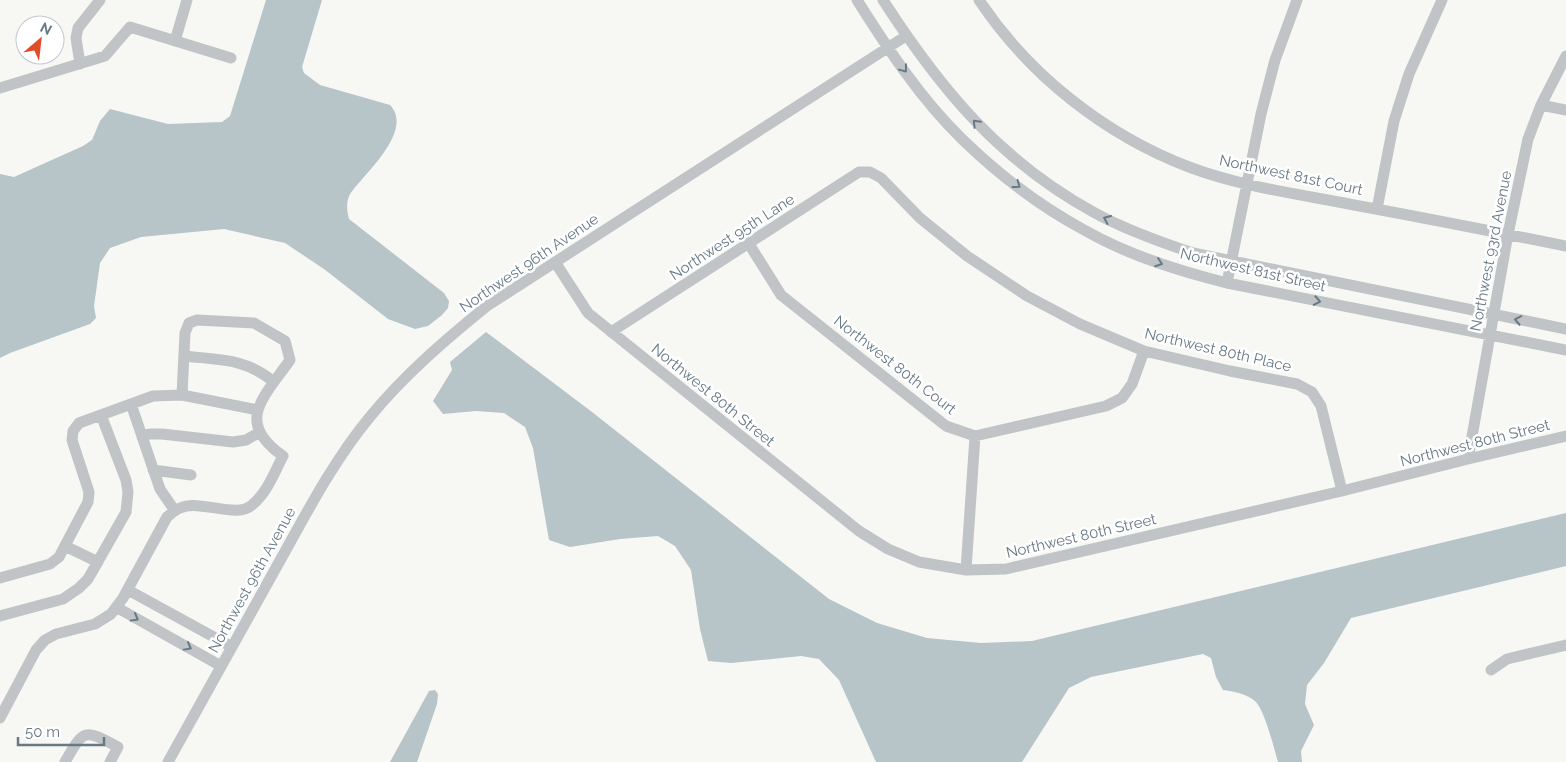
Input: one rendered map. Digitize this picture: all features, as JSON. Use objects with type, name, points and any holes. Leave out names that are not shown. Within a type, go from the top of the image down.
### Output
[{"type":"street","points":[[80,64],[76,38],[78,28],[100,0]]},
{"type":"street","points":[[175,41],[187,0]]},
{"type":"street","name":"Northwest 81st Street","points":[[857,0],[888,48],[926,99],[962,138],[1003,175],[1045,206],[1086,232],[1139,256],[1188,273],[1227,283],[1566,350]]},
{"type":"street","name":"Northwest 81st Street","points":[[883,0],[906,36],[944,87],[976,123],[1014,159],[1055,189],[1096,214],[1146,237],[1193,253],[1566,329]]},
{"type":"street","name":"Northwest 81st Court","points":[[979,0],[1027,59],[1064,95],[1106,125],[1145,148],[1190,167],[1247,184],[1566,246]]},
{"type":"street","points":[[1227,283],[1261,114],[1275,60],[1297,0]]},
{"type":"street","points":[[1377,209],[1394,121],[1409,74],[1442,0]]},
{"type":"street","points":[[0,88],[105,56],[130,27],[230,58]]},
{"type":"street","name":"Northwest 96th Avenue","points":[[168,762],[336,463],[368,418],[404,379],[445,340],[487,306],[906,36]]},
{"type":"street","name":"Northwest 93rd Avenue","points":[[1468,459],[1508,234],[1528,139],[1541,105],[1566,56]]},
{"type":"street","points":[[1541,105],[1566,110]]},
{"type":"street","name":"Northwest 95th Lane","points":[[611,332],[859,172],[870,172]]},
{"type":"street","name":"Northwest 80th Place","points":[[870,172],[881,178],[920,218],[967,256],[1026,296],[1080,324],[1144,351],[1297,384],[1312,392],[1321,406],[1342,491]]},
{"type":"street","name":"Northwest 80th Court","points":[[749,244],[781,295],[946,426],[975,436]]},
{"type":"street","name":"Northwest 80th Street","points":[[555,262],[588,313],[611,332],[859,531],[888,550],[919,562],[966,570],[1006,569],[1342,491],[1566,436]]},
{"type":"street","points":[[0,717],[36,650],[46,640],[56,634],[95,624],[111,614],[128,590],[168,517],[175,511],[193,504],[239,510],[250,507],[262,496],[283,456],[265,441],[260,432],[257,425],[258,410],[260,402],[290,360],[285,341],[254,324],[197,320],[189,323],[185,333],[182,395]]},
{"type":"street","points":[[966,570],[975,436],[1106,406],[1122,398],[1132,384],[1144,351]]},
{"type":"street","points":[[184,356],[238,361],[266,374],[274,382]]},
{"type":"street","points":[[0,578],[50,564],[60,557],[88,502],[89,492],[72,440],[73,431],[79,424],[153,396],[182,395],[258,410]]},
{"type":"street","points":[[131,404],[160,489],[175,511]]},
{"type":"street","points":[[0,616],[63,600],[79,588],[88,579],[126,512],[128,492],[126,480],[101,415]]},
{"type":"street","points":[[142,437],[149,434],[162,434],[233,442],[246,440],[260,432]]},
{"type":"street","points":[[154,470],[191,474]]},
{"type":"street","points":[[65,546],[98,562]]},
{"type":"street","points":[[128,590],[232,647]]},
{"type":"street","points":[[116,607],[221,666]]},
{"type":"street","points":[[154,629],[156,622],[166,610]]},
{"type":"street","points":[[1491,670],[1507,658],[1566,645]]},
{"type":"street","points":[[65,762],[77,740],[85,735],[94,734],[118,747],[110,762]]},
{"type":"shaded area","points":[[266,0],[322,0],[302,67],[304,73],[320,85],[390,105],[396,114],[396,125],[388,146],[349,196],[347,208],[349,219],[444,293],[449,301],[448,308],[428,326],[415,329],[388,319],[324,269],[285,243],[224,229],[141,237],[110,248],[100,263],[94,306],[96,318],[90,324],[0,358],[0,174],[14,177],[83,146],[92,140],[100,121],[110,109],[168,124],[222,122],[230,116]]},
{"type":"shaded area","points":[[486,332],[592,412],[829,599],[877,623],[927,638],[981,643],[1032,641],[1566,513],[1566,566],[1351,618],[1324,663],[1307,685],[1305,704],[1314,725],[1301,751],[1302,762],[1278,762],[1266,722],[1256,702],[1245,695],[1223,690],[1216,677],[1211,658],[1203,654],[1091,677],[1069,688],[1022,762],[876,762],[839,680],[819,659],[801,656],[731,663],[708,661],[700,629],[691,570],[675,546],[658,536],[620,539],[570,547],[549,540],[533,448],[525,427],[504,413],[476,411],[443,414],[433,401],[452,370],[450,362]]},
{"type":"shaded area","points":[[435,690],[438,694],[437,704],[417,762],[390,762],[429,691]]}]
